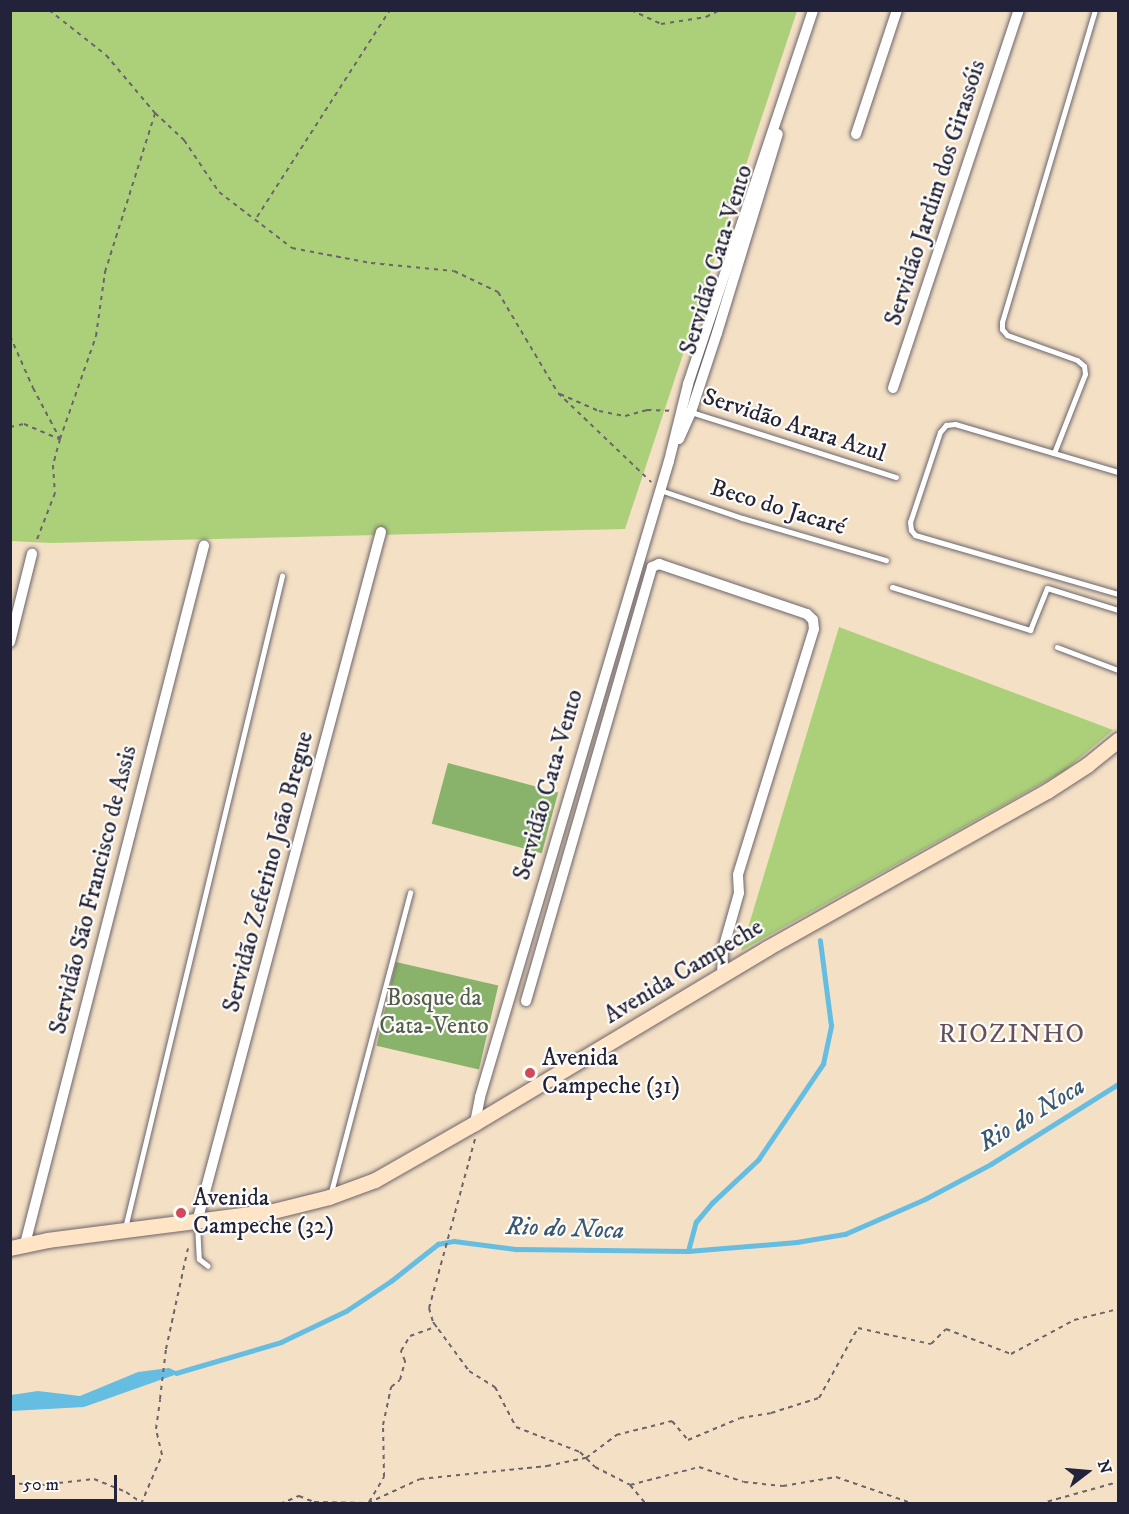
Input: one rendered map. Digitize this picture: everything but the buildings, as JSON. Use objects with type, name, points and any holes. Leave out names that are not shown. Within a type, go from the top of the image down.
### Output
[{"type":"main road","name":"Avenida Campeche","points":[[18,1246],[273,1211],[329,1197],[393,1171],[722,975],[1047,791],[1087,765],[1119,740]]},
{"type":"street","name":"Servidão Cata-Vento","points":[[475,1123],[480,1097],[595,704],[669,461],[783,121],[793,68],[813,10]]},
{"type":"street","points":[[856,134],[897,10]]},
{"type":"street","name":"Servidão Jardim dos Girassóis","points":[[893,388],[1019,10]]},
{"type":"street","name":"Servidão Zeferino João Bregue","points":[[197,1222],[381,532]]},
{"type":"street","name":"Servidão São Francisco de Assis","points":[[18,1246],[204,546]]},
{"type":"street","points":[[10,642],[32,554]]},
{"type":"street","points":[[526,1001],[652,567],[666,566],[807,614],[813,620],[814,629],[738,875],[739,893],[723,949],[722,975]]},
{"type":"street","points":[[595,704],[611,709]]},
{"type":"lane","points":[[1054,453],[1085,374],[1084,366],[1077,360],[1007,335],[1002,329],[1002,322],[1095,10]]},
{"type":"lane","name":"Servidão Arara Azul","points":[[686,410],[896,477]]},
{"type":"lane","points":[[1119,472],[955,424],[946,425],[940,432],[910,522],[911,530],[915,535],[1119,594]]},
{"type":"lane","name":"Beco do Jacaré","points":[[660,490],[742,518],[886,560]]},
{"type":"lane","points":[[125,1231],[282,576]]},
{"type":"lane","points":[[892,587],[1030,630],[1047,588],[1119,610]]},
{"type":"lane","points":[[1057,647],[1119,670]]},
{"type":"lane","points":[[329,1197],[410,892]]},
{"type":"lane","points":[[197,1222],[199,1259],[207,1266]]},
{"type":"path","points":[[49,10],[106,55],[155,113],[184,140],[219,192],[292,248],[371,263],[454,271],[498,292],[558,393],[660,490]]},
{"type":"path","points":[[256,219],[390,10]]},
{"type":"path","points":[[631,10],[660,24],[706,17],[720,10]]},
{"type":"path","points":[[32,554],[54,493],[53,465],[60,439],[96,336],[105,272],[155,113]]},
{"type":"path","points":[[10,336],[33,388],[60,439]]},
{"type":"path","points":[[558,393],[599,411],[625,416],[647,410],[686,410]]},
{"type":"path","points":[[10,427],[24,424],[60,439]]},
{"type":"path","points":[[475,1123],[475,1140],[429,1308],[437,1326],[469,1371],[495,1387],[516,1427],[580,1452],[595,1467],[630,1485],[646,1503]]},
{"type":"path","points":[[10,1483],[41,1485],[94,1479],[142,1502],[162,1455],[156,1429],[159,1399],[166,1349],[188,1245]]},
{"type":"path","points":[[280,1503],[299,1496],[314,1502],[368,1503],[420,1479],[547,1466],[586,1458],[616,1435],[672,1421],[688,1440],[740,1418],[771,1413],[819,1398],[858,1328],[932,1344],[946,1329],[1011,1354],[1074,1320],[1119,1309]]},
{"type":"path","points":[[368,1503],[384,1477],[383,1425],[392,1387],[400,1380],[405,1361],[401,1351],[410,1336],[437,1326]]},
{"type":"path","points":[[630,1485],[699,1467],[744,1482],[783,1486],[836,1477],[914,1503]]},
{"type":"path","points":[[1039,1503],[1119,1482]]},
{"type":"green space","points":[[10,11],[797,11],[625,529],[51,543],[11,541]]},
{"type":"green space","points":[[839,627],[1113,730],[1064,771],[741,951]]},
{"type":"green space","points":[[448,763],[558,793],[542,853],[432,824]]},
{"type":"green space","name":"Bosque da Cata-Vento","points":[[396,962],[498,986],[479,1069],[377,1046]]},
{"type":"water","points":[[169,1368],[180,1373],[84,1407],[11,1411],[11,1395],[38,1391],[80,1396],[138,1372]]},
{"type":"waterway","points":[[688,1251],[696,1222],[712,1203],[758,1160],[823,1064],[831,1026],[820,941]]},
{"type":"waterway","name":"Rio do Noca","points":[[176,1373],[281,1342],[346,1311],[391,1281],[438,1244],[454,1241],[516,1249],[688,1251],[797,1242],[845,1234],[925,1199],[991,1164],[1118,1084]]},
{"type":"place","name":"Avenida Campeche (31)","points":[[530,1073]]},
{"type":"place","name":"Avenida Campeche (32)","points":[[181,1213]]},
{"type":"district","name":"RIOZINHO","points":[[1012,1035]]}]
